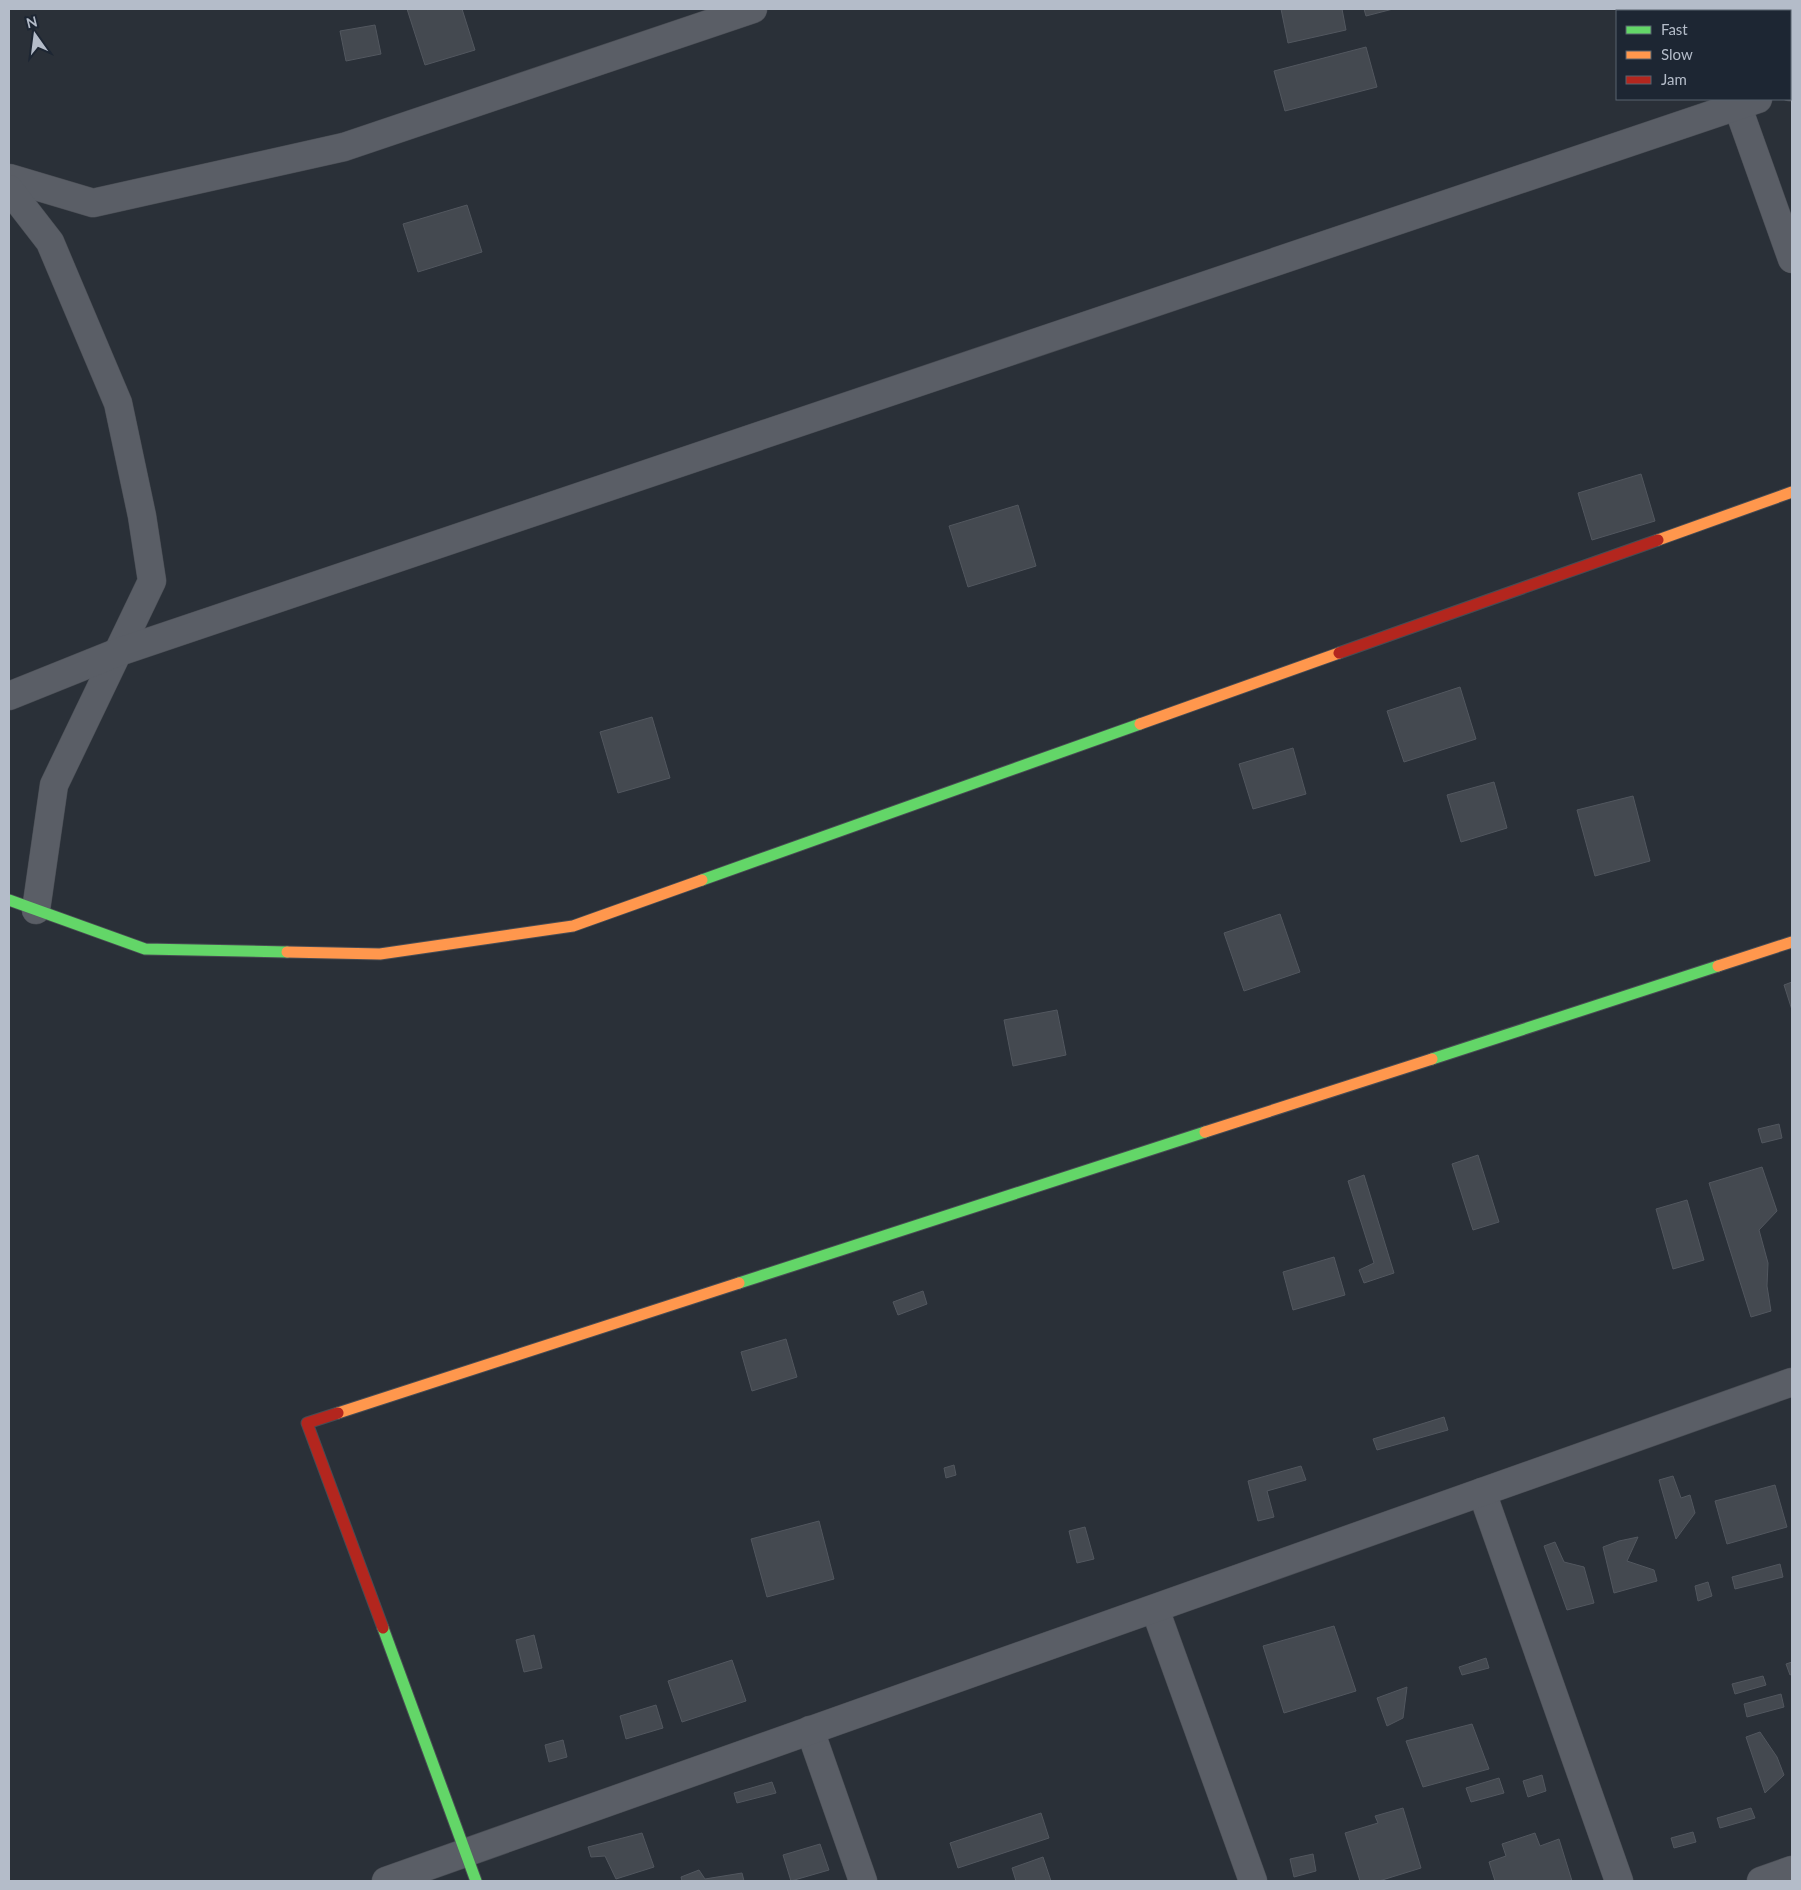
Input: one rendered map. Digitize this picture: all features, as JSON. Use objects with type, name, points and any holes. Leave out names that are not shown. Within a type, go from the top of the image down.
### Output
[{"type":"street","points":[[9,178],[93,203],[344,147],[753,9]]},
{"type":"street","points":[[9,696],[116,654],[1743,101],[1792,259]]},
{"type":"street","points":[[9,189],[50,242],[118,403],[142,516],[152,581],[54,785],[36,910]]},
{"type":"street","points":[[9,900],[145,949],[380,954],[573,926],[1792,492]]},
{"type":"street","points":[[476,1881],[307,1423],[1792,942]]},
{"type":"street","points":[[386,1881],[1792,1382]]},
{"type":"street","points":[[1482,1492],[1619,1881]]},
{"type":"street","points":[[1155,1609],[1253,1881]]},
{"type":"street","points":[[810,1730],[863,1881]]},
{"type":"street","points":[[1761,1881],[1792,1870]]},
{"type":"building","points":[[407,9],[462,9],[475,50],[425,65]]},
{"type":"building","points":[[1281,9],[1342,9],[1346,30],[1288,43]]},
{"type":"building","points":[[1364,9],[1393,9],[1366,16]]},
{"type":"building","points":[[375,25],[381,54],[346,61],[340,31]]},
{"type":"building","points":[[1366,47],[1377,87],[1285,111],[1274,71]]},
{"type":"building","points":[[467,205],[482,252],[418,272],[403,224]]},
{"type":"building","points":[[1641,474],[1655,521],[1592,540],[1578,493]]},
{"type":"building","points":[[1018,505],[1036,566],[968,587],[949,526]]},
{"type":"building","points":[[1460,687],[1476,739],[1404,762],[1387,711]]},
{"type":"building","points":[[652,717],[670,778],[618,793],[600,732]]},
{"type":"building","points":[[1293,748],[1306,794],[1253,809],[1239,764]]},
{"type":"building","points":[[1494,782],[1507,828],[1461,842],[1447,795]]},
{"type":"building","points":[[1633,796],[1650,861],[1595,876],[1577,810]]},
{"type":"building","points":[[1280,914],[1300,972],[1244,991],[1224,933]]},
{"type":"building","points":[[1792,982],[1792,1010],[1784,985]]},
{"type":"building","points":[[1057,1010],[1066,1055],[1013,1066],[1004,1020]]},
{"type":"building","points":[[1779,1124],[1782,1138],[1762,1143],[1758,1129]]},
{"type":"building","points":[[1478,1155],[1499,1222],[1473,1230],[1452,1164]]},
{"type":"building","points":[[1762,1167],[1777,1211],[1759,1230],[1768,1263],[1767,1286],[1771,1311],[1751,1317],[1709,1183]]},
{"type":"building","points":[[1364,1175],[1394,1273],[1364,1283],[1359,1270],[1374,1263],[1348,1181]]},
{"type":"building","points":[[1687,1200],[1704,1260],[1673,1269],[1656,1209]]},
{"type":"building","points":[[1334,1257],[1345,1295],[1293,1310],[1283,1272]]},
{"type":"building","points":[[923,1291],[927,1304],[898,1315],[893,1302]]},
{"type":"building","points":[[786,1339],[797,1377],[752,1391],[741,1352]]},
{"type":"building","points":[[1444,1417],[1448,1430],[1377,1450],[1373,1439]]},
{"type":"building","points":[[954,1465],[956,1475],[946,1478],[944,1468]]},
{"type":"building","points":[[1301,1466],[1306,1480],[1267,1491],[1274,1517],[1258,1521],[1248,1481]]},
{"type":"building","points":[[1673,1476],[1681,1498],[1690,1495],[1695,1513],[1676,1539],[1659,1480]]},
{"type":"building","points":[[1775,1485],[1787,1527],[1727,1544],[1715,1501]]},
{"type":"building","points":[[819,1521],[834,1579],[767,1597],[751,1539]]},
{"type":"building","points":[[1085,1527],[1094,1559],[1077,1563],[1069,1531]]},
{"type":"building","points":[[1638,1537],[1627,1561],[1654,1570],[1657,1581],[1614,1593],[1603,1547]]},
{"type":"building","points":[[1555,1542],[1564,1562],[1584,1567],[1594,1603],[1567,1610],[1544,1546]]},
{"type":"building","points":[[1780,1564],[1783,1577],[1735,1589],[1732,1577]]},
{"type":"building","points":[[1708,1582],[1712,1596],[1698,1601],[1695,1586]]},
{"type":"building","points":[[1334,1626],[1356,1691],[1284,1713],[1263,1646]]},
{"type":"building","points":[[534,1635],[542,1668],[524,1672],[516,1640]]},
{"type":"building","points":[[1486,1658],[1489,1668],[1462,1675],[1459,1667]]},
{"type":"building","points":[[732,1660],[746,1701],[682,1722],[668,1681]]},
{"type":"building","points":[[1792,1662],[1792,1674],[1790,1675],[1786,1664]]},
{"type":"building","points":[[1763,1676],[1766,1685],[1735,1694],[1732,1684]]},
{"type":"building","points":[[1407,1687],[1403,1718],[1387,1726],[1377,1698]]},
{"type":"building","points":[[1781,1694],[1784,1707],[1747,1717],[1744,1704]]},
{"type":"building","points":[[656,1705],[663,1728],[626,1739],[620,1716]]},
{"type":"building","points":[[1472,1724],[1489,1769],[1423,1787],[1406,1741]]},
{"type":"building","points":[[1760,1732],[1777,1757],[1784,1775],[1765,1793],[1746,1737]]},
{"type":"building","points":[[563,1740],[567,1757],[549,1762],[545,1745]]},
{"type":"building","points":[[1542,1775],[1546,1791],[1528,1797],[1523,1781]]},
{"type":"building","points":[[1499,1778],[1504,1793],[1471,1802],[1466,1788]]},
{"type":"building","points":[[772,1782],[776,1793],[737,1803],[734,1793]]},
{"type":"building","points":[[1403,1808],[1421,1868],[1379,1881],[1360,1881],[1345,1833],[1378,1823],[1375,1816]]},
{"type":"building","points":[[1751,1808],[1755,1818],[1720,1828],[1717,1818]]},
{"type":"building","points":[[1041,1813],[1049,1838],[958,1868],[950,1843]]},
{"type":"building","points":[[1693,1832],[1696,1842],[1674,1848],[1671,1838]]},
{"type":"building","points":[[642,1833],[654,1867],[616,1879],[605,1856],[591,1857],[588,1847]]},
{"type":"building","points":[[1535,1833],[1540,1846],[1559,1839],[1572,1881],[1495,1881],[1489,1862],[1506,1856],[1502,1844]]},
{"type":"building","points":[[820,1844],[829,1870],[791,1881],[783,1855]]},
{"type":"building","points":[[1313,1854],[1316,1871],[1294,1877],[1290,1859]]},
{"type":"building","points":[[1043,1857],[1051,1881],[1016,1881],[1012,1868]]},
{"type":"building","points":[[699,1870],[705,1879],[742,1873],[744,1881],[682,1881],[681,1877]]},
{"type":"traffic: fast","points":[[702,880],[1140,724]]},
{"type":"traffic: fast","points":[[9,900],[145,949],[287,952]]},
{"type":"traffic: fast","points":[[1432,1059],[1718,966]]},
{"type":"traffic: fast","points":[[739,1283],[1205,1132]]},
{"type":"traffic: fast","points":[[383,1628],[476,1881]]},
{"type":"traffic: slow","points":[[1658,540],[1792,492]]},
{"type":"traffic: slow","points":[[1140,724],[1339,653]]},
{"type":"traffic: slow","points":[[287,952],[380,954],[573,926],[702,880]]},
{"type":"traffic: slow","points":[[1718,966],[1792,942]]},
{"type":"traffic: slow","points":[[1205,1132],[1432,1059]]},
{"type":"traffic: slow","points":[[338,1413],[739,1283]]},
{"type":"traffic: jam","points":[[1339,653],[1658,540]]},
{"type":"traffic: jam","points":[[338,1413],[307,1423],[383,1628]]}]
